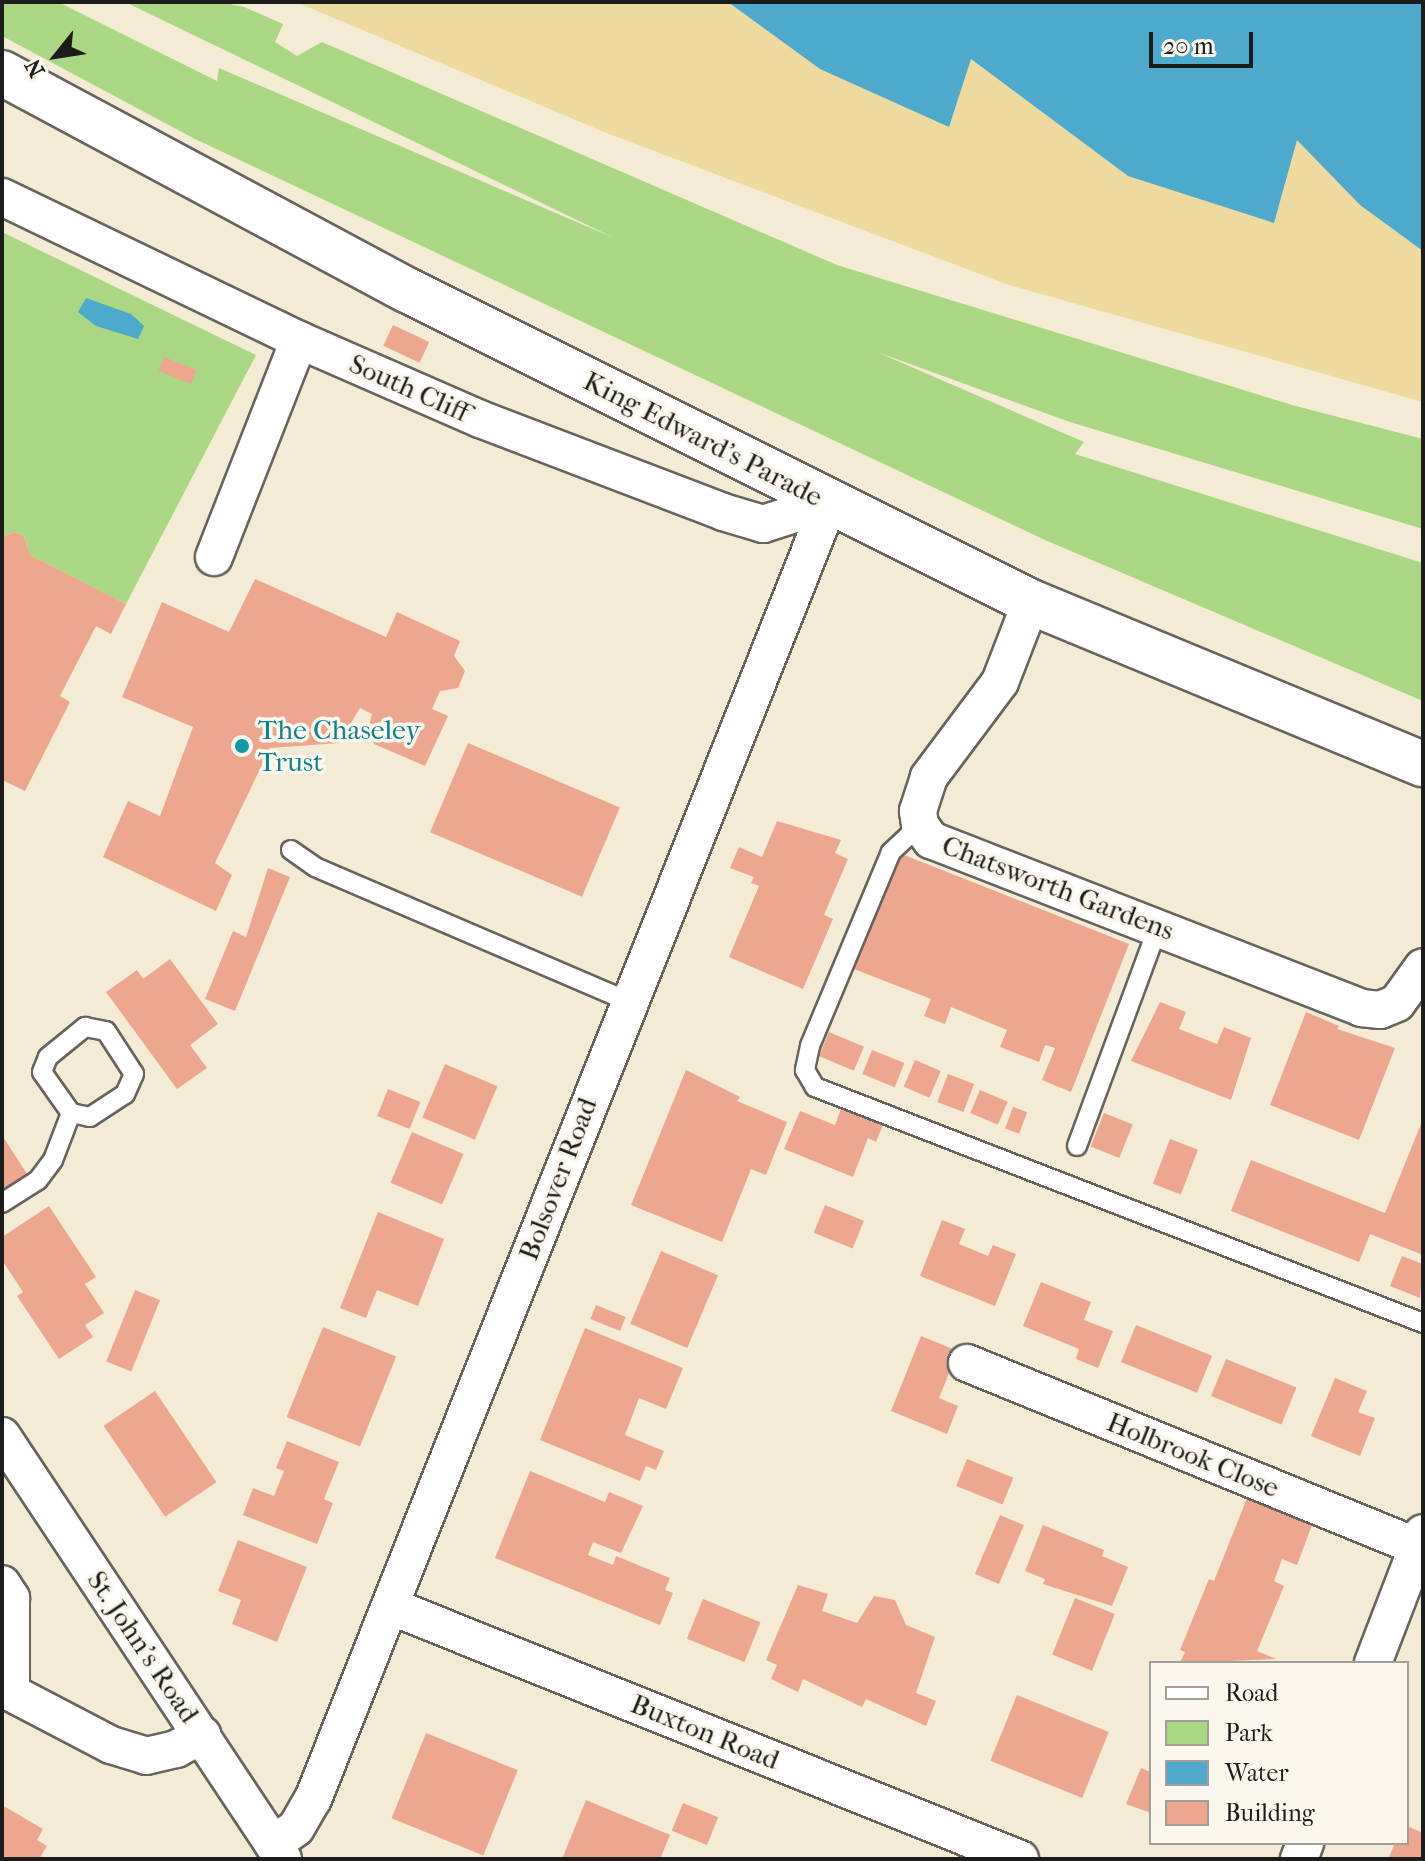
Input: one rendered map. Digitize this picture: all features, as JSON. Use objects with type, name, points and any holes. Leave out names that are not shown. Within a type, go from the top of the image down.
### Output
[{"type":"main road","name":"King Edward's Parade","points":[[2,73],[407,290],[1031,602],[1423,764]]},
{"type":"street","name":"South Cliff","points":[[2,197],[299,340],[480,419],[723,512],[763,524],[829,503]]},
{"type":"street","points":[[214,557],[299,340]]},
{"type":"street","name":"Bolsover Road","points":[[278,1851],[313,1799],[628,1001],[829,503]]},
{"type":"street","name":"Chatsworth Gardens","points":[[1031,602],[1000,682],[929,777],[920,825],[942,848],[1158,927],[1361,1008],[1380,1010],[1397,1003],[1423,967]]},
{"type":"street","name":"Holbrook Close","points":[[967,1363],[1420,1540]]},
{"type":"street","name":"St. John's Road","points":[[2,1436],[278,1851]]},
{"type":"street","points":[[1374,1661],[1420,1540]]},
{"type":"street","points":[[2,1584],[11,1598],[7,1690],[111,1745],[146,1756],[176,1749],[202,1735]]},
{"type":"street","name":"Buxton Road","points":[[390,1606],[1020,1859]]},
{"type":"lane","points":[[920,825],[891,852],[810,1046],[805,1070],[815,1087],[1423,1323]]},
{"type":"lane","points":[[291,850],[315,867],[628,1001]]},
{"type":"lane","points":[[1077,1146],[1158,927]]},
{"type":"lane","points":[[85,1027],[106,1031],[134,1074],[125,1094],[90,1117],[71,1113],[42,1072],[48,1057],[85,1027]]},
{"type":"lane","points":[[2,1203],[38,1180],[53,1160],[71,1113]]},
{"type":"green space","points":[[2,2],[58,2],[217,81],[219,68],[614,238],[125,2],[221,2],[244,7],[283,24],[275,42],[297,56],[322,42],[837,265],[1292,405],[1423,439],[1423,529],[1070,422],[877,352],[1084,442],[1075,454],[1423,563],[1423,701],[1045,540],[193,138],[2,36]]},
{"type":"green space","points":[[2,232],[256,355],[126,604],[30,555],[24,536],[14,532],[2,537]]},
{"type":"sand","points":[[296,2],[1423,2],[1423,402],[1009,285],[609,134]]},
{"type":"water","points":[[728,2],[1423,2],[1423,251],[1360,205],[1297,140],[1274,223],[1128,176],[971,59],[949,127],[820,69]]},
{"type":"water","points":[[86,298],[131,314],[144,326],[138,339],[96,326],[78,312]]},
{"type":"building","points":[[393,325],[429,342],[420,363],[383,346]]},
{"type":"building","points":[[164,357],[196,370],[191,384],[158,371]]},
{"type":"building","points":[[14,532],[24,536],[30,555],[126,604],[111,634],[96,626],[60,696],[70,702],[25,791],[2,780],[2,537]]},
{"type":"building","name":"The Chaseley Trust","points":[[255,579],[386,637],[397,612],[460,641],[454,656],[465,671],[458,688],[440,691],[432,709],[448,716],[425,766],[374,744],[368,729],[372,714],[360,708],[339,743],[270,748],[215,863],[232,875],[216,911],[103,857],[128,801],[160,816],[193,727],[122,697],[162,602],[229,632]]},
{"type":"building","points":[[468,743],[620,807],[582,897],[430,832]]},
{"type":"building","points":[[777,821],[841,840],[835,853],[848,859],[824,915],[833,919],[803,989],[729,957],[759,886],[751,883],[754,877],[730,868],[739,847],[762,857]]},
{"type":"building","points":[[899,853],[1129,944],[1071,1092],[1042,1080],[1055,1048],[1045,1045],[1039,1062],[1000,1047],[1007,1030],[951,1007],[945,1024],[924,1016],[931,999],[854,969]]},
{"type":"building","points":[[268,868],[290,877],[235,1011],[205,999],[233,931],[246,937]]},
{"type":"building","points":[[170,959],[218,1024],[190,1045],[207,1068],[177,1089],[106,992],[137,970],[143,979]]},
{"type":"building","points":[[1160,1002],[1186,1012],[1179,1029],[1217,1044],[1224,1027],[1251,1038],[1231,1100],[1131,1061]]},
{"type":"building","points":[[1306,1012],[1339,1026],[1337,1029],[1395,1048],[1359,1140],[1270,1105]]},
{"type":"building","points":[[829,1032],[864,1047],[854,1071],[819,1056]]},
{"type":"building","points":[[872,1050],[904,1063],[895,1087],[862,1074]]},
{"type":"building","points":[[915,1060],[941,1071],[929,1098],[904,1087]]},
{"type":"building","points":[[445,1064],[497,1086],[475,1140],[422,1117]]},
{"type":"building","points":[[686,1070],[740,1097],[737,1101],[787,1122],[766,1175],[751,1169],[722,1242],[631,1205]]},
{"type":"building","points":[[948,1074],[974,1084],[963,1112],[937,1102]]},
{"type":"building","points":[[388,1089],[420,1102],[410,1129],[377,1116]]},
{"type":"building","points":[[980,1090],[1008,1102],[998,1125],[970,1113]]},
{"type":"building","points":[[843,1103],[885,1120],[876,1142],[868,1138],[853,1177],[784,1149],[800,1111],[835,1125]]},
{"type":"building","points":[[1013,1107],[1027,1112],[1019,1134],[1005,1129]]},
{"type":"building","points":[[1104,1113],[1133,1125],[1119,1158],[1091,1146]]},
{"type":"building","points":[[1423,1119],[1423,1255],[1370,1234],[1359,1262],[1231,1211],[1251,1160],[1385,1213]]},
{"type":"building","points":[[412,1132],[464,1154],[442,1205],[391,1183]]},
{"type":"building","points":[[2,1135],[27,1174],[2,1190]]},
{"type":"building","points":[[1170,1139],[1198,1150],[1181,1195],[1153,1184]]},
{"type":"building","points":[[825,1205],[864,1221],[853,1249],[814,1233]]},
{"type":"building","points":[[49,1206],[96,1277],[85,1284],[104,1313],[85,1325],[93,1337],[59,1359],[17,1296],[23,1292],[2,1260],[2,1237]]},
{"type":"building","points":[[378,1212],[444,1239],[418,1306],[377,1290],[366,1318],[340,1308]]},
{"type":"building","points":[[942,1220],[965,1229],[959,1244],[988,1256],[993,1245],[1016,1254],[995,1306],[920,1276]]},
{"type":"building","points":[[661,1251],[718,1275],[687,1348],[630,1324]]},
{"type":"building","points":[[1402,1256],[1423,1264],[1420,1298],[1390,1286]]},
{"type":"building","points":[[1041,1282],[1091,1302],[1084,1320],[1113,1331],[1098,1368],[1076,1359],[1079,1349],[1023,1326]]},
{"type":"building","points":[[135,1290],[160,1300],[131,1372],[106,1361]]},
{"type":"building","points":[[596,1305],[626,1317],[620,1331],[590,1319]]},
{"type":"building","points":[[1136,1325],[1212,1356],[1197,1393],[1121,1362]]},
{"type":"building","points":[[323,1327],[396,1357],[360,1447],[287,1417]]},
{"type":"building","points":[[585,1328],[683,1368],[666,1409],[639,1398],[625,1435],[664,1451],[656,1470],[646,1466],[640,1481],[540,1440]]},
{"type":"building","points":[[921,1336],[958,1351],[939,1398],[958,1406],[947,1434],[891,1411]]},
{"type":"building","points":[[1226,1359],[1296,1387],[1281,1425],[1211,1396]]},
{"type":"building","points":[[1335,1378],[1367,1391],[1358,1412],[1375,1418],[1360,1456],[1311,1436]]},
{"type":"building","points":[[155,1391],[217,1482],[165,1517],[104,1426]]},
{"type":"building","points":[[287,1441],[339,1462],[324,1499],[333,1503],[317,1544],[243,1515],[253,1488],[274,1496],[284,1471],[276,1468]]},
{"type":"building","points":[[967,1459],[1013,1478],[1002,1505],[956,1486]]},
{"type":"building","points":[[530,1471],[605,1502],[609,1492],[643,1506],[621,1553],[593,1542],[588,1555],[613,1565],[616,1556],[670,1578],[665,1590],[673,1593],[660,1625],[495,1558]]},
{"type":"building","points":[[1247,1498],[1312,1525],[1297,1565],[1282,1559],[1274,1581],[1284,1586],[1257,1651],[1276,1659],[1181,1661],[1185,1652],[1180,1650],[1209,1579],[1214,1581]]},
{"type":"building","points":[[1000,1515],[1024,1525],[999,1584],[975,1574]]},
{"type":"building","points":[[1043,1525],[1104,1550],[1102,1556],[1128,1567],[1112,1606],[1043,1584],[1045,1579],[1025,1571]]},
{"type":"building","points":[[238,1540],[307,1567],[277,1642],[232,1624],[241,1600],[218,1591]]},
{"type":"building","points":[[798,1585],[828,1594],[822,1611],[857,1623],[874,1596],[895,1600],[906,1625],[935,1637],[916,1693],[936,1701],[926,1726],[866,1699],[862,1707],[803,1679],[798,1692],[771,1679],[777,1665],[766,1660]]},
{"type":"building","points":[[1075,1598],[1115,1614],[1092,1671],[1052,1655]]},
{"type":"building","points":[[703,1599],[760,1622],[744,1662],[687,1639]]},
{"type":"building","points":[[1017,1695],[1109,1732],[1082,1798],[990,1761]]},
{"type":"building","points":[[426,1733],[518,1770],[483,1855],[392,1818]]},
{"type":"building","points":[[1141,1768],[1149,1771],[1149,1812],[1126,1804]]},
{"type":"building","points":[[586,1800],[670,1835],[660,1859],[562,1859]]},
{"type":"building","points":[[683,1803],[718,1817],[707,1845],[672,1831]]},
{"type":"building","points":[[2,1805],[43,1829],[37,1840],[47,1846],[39,1859],[2,1859]]},
{"type":"building","points":[[1409,1827],[1423,1833],[1423,1859],[1388,1859],[1394,1845],[1409,1845]]},
{"type":"place","name":"The Chaseley Trust","points":[[242,746]]}]
